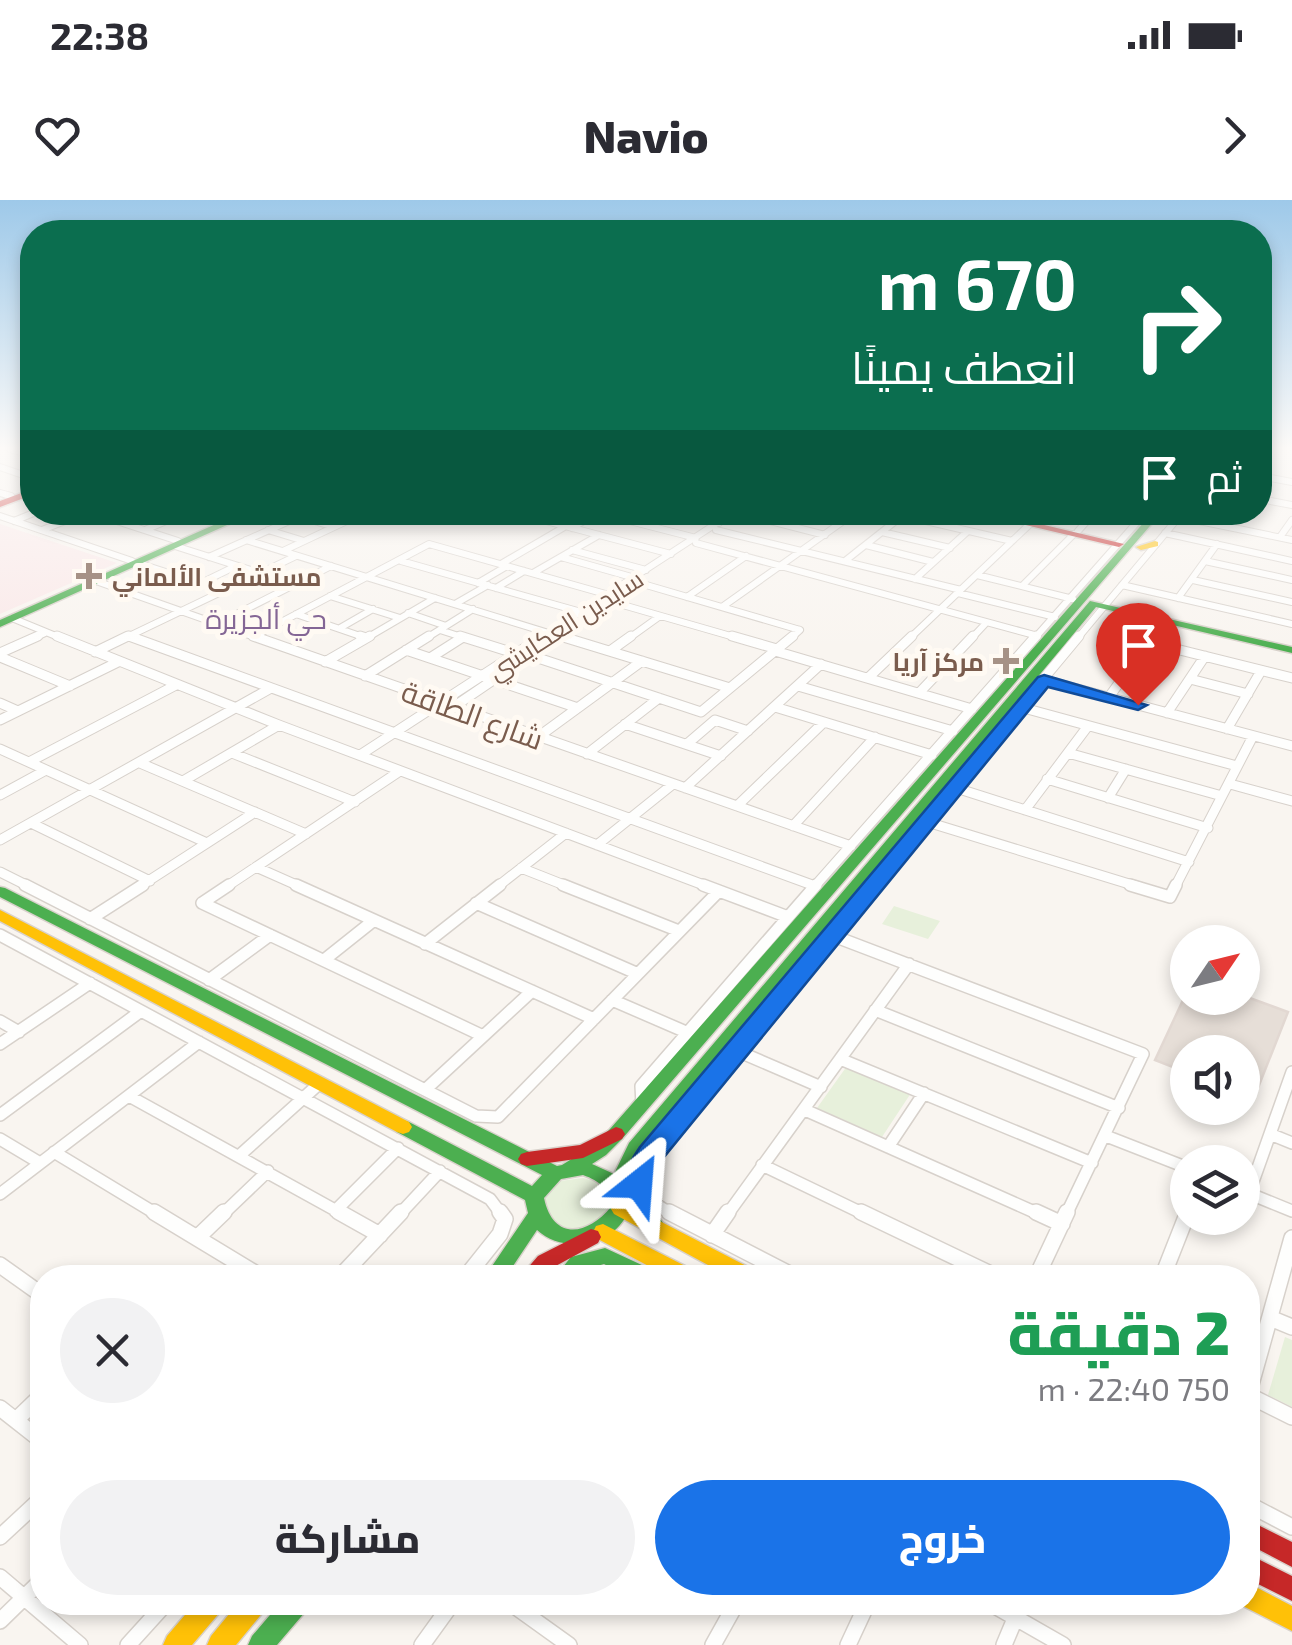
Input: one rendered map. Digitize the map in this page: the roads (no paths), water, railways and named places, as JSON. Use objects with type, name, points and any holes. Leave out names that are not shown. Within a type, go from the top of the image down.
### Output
[{"type":"main road","points":[[4,620],[220,525]]},
{"type":"main road","points":[[1036,525],[1076,532]]},
{"type":"main road","points":[[1047,525],[1124,543]]},
{"type":"main road","points":[[1097,594],[1124,543],[1144,525]]},
{"type":"main road","points":[[534,1196],[562,1171],[600,1150],[934,802],[1059,627],[1154,542],[1167,525]]},
{"type":"main road","points":[[4,620],[135,562]]},
{"type":"main road","points":[[1097,594],[1164,620],[1292,650]]},
{"type":"main road","points":[[726,1265],[622,1209],[617,1186],[635,1148],[897,814],[1008,701]]},
{"type":"main road","points":[[870,825],[897,814]]},
{"type":"main road","points":[[0,891],[521,1159],[562,1171],[596,1171],[617,1186]]},
{"type":"main road","points":[[0,915],[534,1196]]},
{"type":"main road","points":[[763,946],[771,971]]},
{"type":"main road","points":[[152,968],[166,958]]},
{"type":"main road","points":[[771,971],[806,965]]},
{"type":"main road","points":[[303,1074],[350,1094],[365,1090],[364,1078]]},
{"type":"main road","points":[[412,1103],[425,1090]]},
{"type":"main road","points":[[521,1159],[583,1151],[616,1134]]},
{"type":"main road","points":[[635,1148],[630,1191],[660,1231]]},
{"type":"main road","points":[[534,1196],[536,1217],[542,1226],[564,1238],[597,1235],[662,1265]]},
{"type":"main road","points":[[542,1265],[597,1235],[622,1209]]},
{"type":"main road","points":[[503,1265],[536,1217]]},
{"type":"main road","points":[[576,1265],[605,1256],[623,1265]]},
{"type":"main road","points":[[1260,1538],[1292,1555]]},
{"type":"main road","points":[[1260,1572],[1292,1589]]},
{"type":"main road","points":[[1260,1601],[1292,1618]]},
{"type":"main road","points":[[176,1645],[201,1615]]},
{"type":"main road","points":[[220,1645],[245,1615]]},
{"type":"main road","points":[[234,1628],[260,1645],[286,1615]]},
{"type":"street","points":[[1,516],[20,523]]},
{"type":"street","points":[[14,521],[20,519]]},
{"type":"street","points":[[1280,538],[1292,520]]},
{"type":"street","points":[[26,525],[224,592]]},
{"type":"street","points":[[42,530],[55,525]]},
{"type":"street","points":[[129,525],[261,574]]},
{"type":"street","points":[[144,530],[156,525]]},
{"type":"street","points":[[209,557],[280,525]]},
{"type":"street","points":[[328,525],[335,527]]},
{"type":"street","points":[[282,552],[339,525]]},
{"type":"street","points":[[561,525],[668,558]]},
{"type":"street","points":[[478,582],[573,525]]},
{"type":"street","points":[[589,532],[599,525]]},
{"type":"street","points":[[647,525],[986,623],[1059,627]]},
{"type":"street","points":[[715,525],[915,578],[1059,627]]},
{"type":"street","points":[[787,525],[825,534]]},
{"type":"street","points":[[722,607],[838,525]]},
{"type":"street","points":[[845,561],[891,525]]},
{"type":"street","points":[[942,525],[1012,541]]},
{"type":"street","points":[[868,678],[1029,525]]},
{"type":"street","points":[[1022,586],[1083,525]]},
{"type":"street","points":[[1124,543],[1137,525]]},
{"type":"street","points":[[1154,542],[1167,525]]},
{"type":"street","points":[[1222,525],[1292,540]]},
{"type":"street","name":"سايدين العكايشي","points":[[636,580],[718,526]]},
{"type":"street","points":[[268,530],[305,542]]},
{"type":"street","points":[[915,578],[968,531]]},
{"type":"street","points":[[882,532],[950,548]]},
{"type":"street","points":[[534,574],[599,535]]},
{"type":"street","points":[[246,540],[730,688]]},
{"type":"street","points":[[1154,542],[1217,544],[1292,561]]},
{"type":"street","points":[[253,636],[429,544],[972,709]]},
{"type":"street","points":[[1178,598],[1217,544]]},
{"type":"street","points":[[866,545],[933,562]]},
{"type":"street","points":[[572,550],[646,570]]},
{"type":"street","points":[[94,653],[297,556]]},
{"type":"street","points":[[687,597],[746,556]]},
{"type":"street","points":[[528,656],[701,712],[800,630],[560,557]]},
{"type":"street","name":"سايدين العكايشي","points":[[489,678],[517,654],[668,558]]},
{"type":"street","points":[[401,560],[581,612]]},
{"type":"street","points":[[1205,562],[1292,580]]},
{"type":"street","points":[[200,583],[236,566]]},
{"type":"street","points":[[217,624],[331,566]]},
{"type":"street","points":[[455,604],[524,571]]},
{"type":"street","points":[[1242,590],[1254,572]]},
{"type":"street","points":[[977,575],[1022,586],[1178,598],[1292,624]]},
{"type":"street","points":[[1193,580],[1292,602]]},
{"type":"street","name":"شارع الطاقة","points":[[96,581],[851,846]]},
{"type":"street","points":[[642,1105],[641,1086],[952,731],[1097,594]]},
{"type":"street","points":[[330,596],[517,654]]},
{"type":"street","name":"سايدين العكايشي","points":[[360,756],[528,656],[581,612],[611,597]]},
{"type":"street","points":[[325,662],[436,598]]},
{"type":"street","points":[[340,628],[373,610]]},
{"type":"street","points":[[365,676],[473,610]]},
{"type":"street","points":[[296,614],[366,638]]},
{"type":"street","points":[[610,652],[660,616]]},
{"type":"street","points":[[4,620],[45,632],[278,725],[788,917]]},
{"type":"street","points":[[1108,697],[1164,620]]},
{"type":"street","points":[[919,693],[986,623]]},
{"type":"street","points":[[772,1265],[653,1204],[642,1192],[639,1176],[645,1162],[924,821],[934,802],[953,788],[1008,701],[1044,680],[1059,627]]},
{"type":"street","points":[[0,655],[45,632]]},
{"type":"street","points":[[129,636],[815,886]]},
{"type":"street","points":[[430,658],[463,637]]},
{"type":"street","points":[[1148,642],[1292,678]]},
{"type":"street","points":[[406,650],[578,708]]},
{"type":"street","points":[[0,655],[70,686]]},
{"type":"street","points":[[1167,713],[1205,656]]},
{"type":"street","points":[[538,737],[642,661]]},
{"type":"street","points":[[0,720],[118,662]]},
{"type":"street","points":[[685,788],[821,664]]},
{"type":"street","points":[[1227,729],[1261,671]]},
{"type":"street","points":[[1190,679],[1248,694]]},
{"type":"street","points":[[1044,680],[1291,744]]},
{"type":"street","points":[[29,762],[176,685]]},
{"type":"street","points":[[798,686],[952,731]]},
{"type":"street","points":[[0,840],[271,688]]},
{"type":"street","points":[[586,754],[660,698]]},
{"type":"street","points":[[1008,701],[1237,766]]},
{"type":"street","points":[[0,703],[18,711]]},
{"type":"street","points":[[775,707],[932,755]]},
{"type":"street","points":[[687,744],[715,720],[748,731]]},
{"type":"street","points":[[737,806],[824,722]]},
{"type":"street","points":[[625,724],[722,756]]},
{"type":"street","points":[[184,781],[278,725]]},
{"type":"street","points":[[1025,810],[1088,726]]},
{"type":"street","points":[[924,821],[1170,896],[1253,736]]},
{"type":"street","points":[[793,826],[875,737]]},
{"type":"street","points":[[0,750],[207,844]]},
{"type":"street","points":[[1068,752],[1222,796]]},
{"type":"street","points":[[232,753],[355,802]]},
{"type":"street","points":[[140,762],[306,834]]},
{"type":"street","points":[[1108,798],[1126,769]]},
{"type":"street","points":[[0,796],[46,770]]},
{"type":"street","points":[[400,771],[202,903],[481,1035]]},
{"type":"street","points":[[1047,779],[1208,828]]},
{"type":"street","points":[[597,845],[673,784]]},
{"type":"street","points":[[1230,784],[1292,801]]},
{"type":"street","points":[[953,788],[1189,862]]},
{"type":"street","points":[[90,920],[255,812]]},
{"type":"street","points":[[31,822],[150,881]]},
{"type":"street","points":[[425,944],[566,833]]},
{"type":"street","points":[[256,867],[594,1019]]},
{"type":"street","points":[[521,868],[679,932]]},
{"type":"street","points":[[0,872],[476,1116],[498,1117],[719,891]]},
{"type":"street","points":[[476,903],[636,973]]},
{"type":"street","points":[[324,960],[373,920]]},
{"type":"street","points":[[208,980],[270,934]]},
{"type":"street","points":[[0,935],[490,1200],[505,1219],[500,1234],[475,1265]]},
{"type":"street","points":[[831,935],[1143,1054],[1042,1265]]},
{"type":"street","points":[[712,1234],[909,964]]},
{"type":"street","points":[[0,1044],[90,983]]},
{"type":"street","points":[[425,1090],[532,991]]},
{"type":"street","points":[[612,1000],[686,1032]]},
{"type":"street","points":[[875,1010],[1119,1108]]},
{"type":"street","points":[[0,1115],[142,1011]]},
{"type":"street","points":[[0,1021],[18,1032]]},
{"type":"street","points":[[0,1194],[198,1042]]},
{"type":"street","points":[[735,1050],[821,1087]]},
{"type":"street","points":[[840,1058],[1092,1163]]},
{"type":"street","points":[[1260,1158],[1291,1077]]},
{"type":"street","points":[[240,1156],[320,1083]]},
{"type":"street","points":[[888,1147],[924,1093]]},
{"type":"street","points":[[128,1096],[380,1235]]},
{"type":"street","points":[[804,1110],[1062,1224]]},
{"type":"street","points":[[1270,1134],[1292,1143]]},
{"type":"street","points":[[1106,1136],[1170,1161]]},
{"type":"street","points":[[0,1140],[40,1163]]},
{"type":"street","points":[[335,1211],[398,1148]]},
{"type":"street","points":[[54,1152],[241,1265]]},
{"type":"street","points":[[762,1165],[972,1265]]},
{"type":"street","points":[[198,1237],[268,1171]]},
{"type":"street","points":[[351,1265],[440,1171]]},
{"type":"street","points":[[1260,1198],[1292,1211]]},
{"type":"street","points":[[1167,1265],[1179,1235]]},
{"type":"street","points":[[1260,1353],[1292,1238]]},
{"type":"street","points":[[0,1264],[30,1286]]},
{"type":"street","points":[[1270,1318],[1292,1328]]},
{"type":"street","points":[[1260,1401],[1292,1417]]},
{"type":"street","points":[[16,1420],[30,1407]]},
{"type":"street","points":[[0,1408],[30,1431]]},
{"type":"street","points":[[0,1537],[30,1509]]},
{"type":"street","points":[[1260,1510],[1292,1527]]},
{"type":"street","points":[[0,1577],[30,1600]]},
{"type":"street","points":[[0,1621],[30,1592]]},
{"type":"street","points":[[47,1615],[80,1645]]},
{"type":"street","points":[[128,1645],[155,1615]]},
{"type":"street","points":[[422,1645],[444,1615]]},
{"type":"street","points":[[527,1615],[569,1645]]},
{"type":"street","points":[[713,1645],[729,1615]]},
{"type":"street","points":[[848,1645],[862,1615]]},
{"type":"street","points":[[1004,1645],[1017,1615]]},
{"type":"street","points":[[1025,1615],[1063,1645]]},
{"type":"place","name":"مستشفى الألماني","points":[[89,576]]},
{"type":"place","name":"مركز آريا","points":[[1006,661]]},
{"type":"district","name":"حي ألجزيرة","points":[[266,618]]}]
